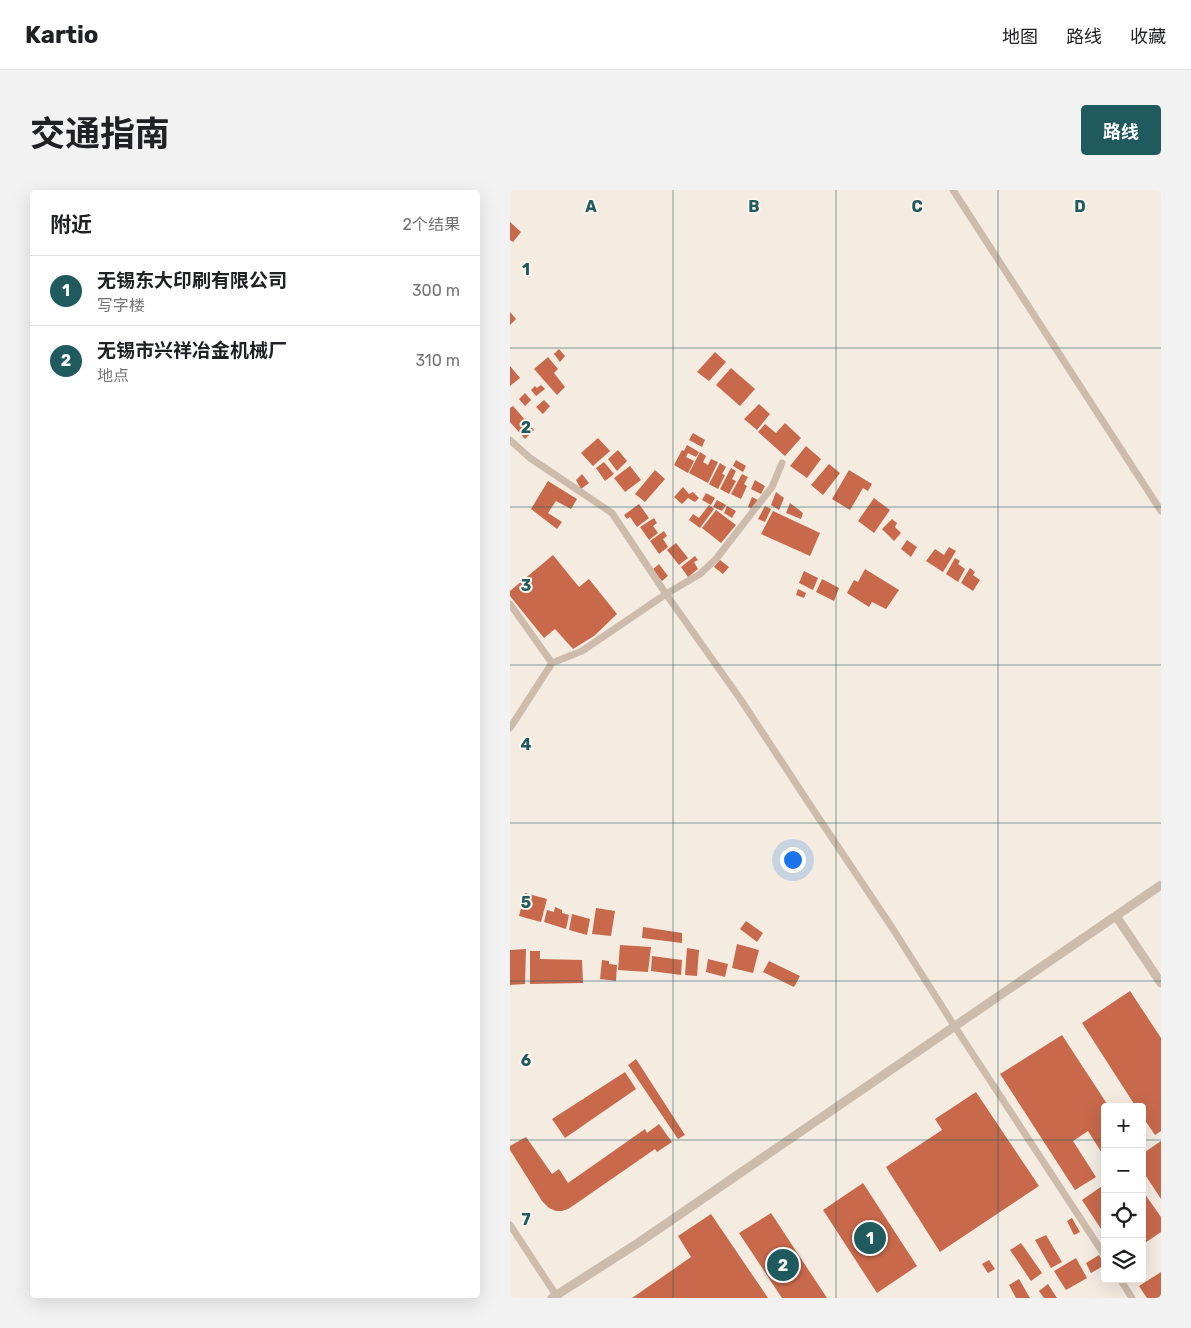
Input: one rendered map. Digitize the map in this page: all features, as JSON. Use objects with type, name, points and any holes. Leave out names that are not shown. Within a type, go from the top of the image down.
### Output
[{"type":"street","points":[[953,190],[1160,507]]},
{"type":"street","points":[[510,440],[530,458],[612,513],[666,594],[741,700],[893,929],[954,1026],[1101,1250]]},
{"type":"street","points":[[510,728],[552,663],[582,651],[666,594],[700,574],[716,559],[772,487],[782,463]]},
{"type":"street","points":[[510,604],[552,663]]},
{"type":"street","points":[[510,1225],[556,1297],[638,1243],[1161,885]]},
{"type":"street","points":[[1116,916],[1161,983]]},
{"type":"street","points":[[1123,1283],[1132,1298]]},
{"type":"building","points":[[510,222],[521,232],[513,242],[510,240]]},
{"type":"building","points":[[510,312],[516,319],[510,325]]},
{"type":"building","points":[[559,349],[565,356],[560,362],[554,354]]},
{"type":"building","points":[[715,352],[726,362],[709,381],[697,372]]},
{"type":"building","points":[[548,357],[558,369],[554,373],[565,387],[557,395],[534,369]]},
{"type":"building","points":[[510,366],[520,378],[510,386]]},
{"type":"building","points":[[731,368],[755,389],[740,406],[716,385]]},
{"type":"building","points":[[541,385],[545,389],[536,396],[531,390],[535,386],[537,388]]},
{"type":"building","points":[[525,393],[531,400],[525,406],[519,399]]},
{"type":"building","points":[[544,400],[550,406],[543,414],[536,407]]},
{"type":"building","points":[[759,404],[770,414],[757,430],[744,419]]},
{"type":"building","points":[[513,406],[534,430],[525,439],[510,422],[510,408]]},
{"type":"building","points":[[785,423],[801,438],[785,456],[758,432],[765,424],[776,433]]},
{"type":"building","points":[[693,433],[705,440],[702,447],[689,440]]},
{"type":"building","points":[[598,438],[610,451],[593,466],[581,453]]},
{"type":"building","points":[[687,445],[699,452],[696,457],[688,453],[686,457],[694,461],[688,473],[674,465]]},
{"type":"building","points":[[806,446],[821,459],[807,478],[790,466]]},
{"type":"building","points":[[618,450],[627,461],[617,471],[608,459]]},
{"type":"building","points":[[700,452],[706,456],[703,462],[708,465],[711,459],[718,462],[708,483],[689,473]]},
{"type":"building","points":[[736,460],[746,466],[743,472],[733,466]]},
{"type":"building","points":[[604,462],[614,474],[605,481],[596,468]]},
{"type":"building","points":[[720,463],[726,467],[722,474],[725,475],[718,489],[709,484]]},
{"type":"building","points":[[829,464],[840,473],[823,495],[811,485]]},
{"type":"building","points":[[630,466],[641,480],[625,492],[614,478]]},
{"type":"building","points":[[731,468],[736,471],[732,479],[736,481],[729,494],[720,489]]},
{"type":"building","points":[[655,470],[665,479],[645,502],[635,494]]},
{"type":"building","points":[[849,470],[872,484],[868,491],[863,488],[850,510],[832,499]]},
{"type":"building","points":[[582,474],[589,483],[581,489],[576,480]]},
{"type":"building","points":[[742,474],[748,477],[744,484],[747,486],[741,499],[731,494]]},
{"type":"building","points":[[755,480],[765,486],[761,494],[751,489]]},
{"type":"building","points":[[548,481],[577,499],[571,509],[556,501],[548,513],[562,522],[557,529],[531,509]]},
{"type":"building","points":[[683,487],[689,494],[693,492],[699,498],[695,502],[688,498],[682,504],[674,497]]},
{"type":"building","points":[[776,492],[784,498],[779,510],[771,505]]},
{"type":"building","points":[[706,493],[715,498],[711,505],[702,500]]},
{"type":"building","points":[[752,497],[758,500],[754,510],[748,507]]},
{"type":"building","points":[[874,498],[890,510],[874,533],[858,521]]},
{"type":"building","points":[[717,500],[726,505],[722,511],[713,507]]},
{"type":"building","points":[[790,503],[803,513],[801,519],[786,513]]},
{"type":"building","points":[[639,504],[649,518],[637,527],[630,517],[627,519],[624,515]]},
{"type":"building","points":[[709,505],[714,509],[700,528],[689,520],[693,514],[699,518]]},
{"type":"building","points":[[727,506],[736,511],[732,518],[724,513]]},
{"type":"building","points":[[765,506],[771,509],[765,522],[758,519]]},
{"type":"building","points":[[716,510],[736,525],[721,543],[702,528]]},
{"type":"building","points":[[773,511],[820,533],[810,556],[761,534]]},
{"type":"building","points":[[654,518],[657,523],[653,526],[658,533],[649,540],[640,527]]},
{"type":"building","points":[[892,519],[897,523],[895,527],[901,533],[894,541],[882,529]]},
{"type":"building","points":[[664,531],[667,536],[663,539],[668,547],[659,554],[650,541]]},
{"type":"building","points":[[907,540],[917,547],[911,557],[901,549]]},
{"type":"building","points":[[676,543],[688,558],[679,565],[667,550]]},
{"type":"building","points":[[949,547],[956,551],[943,572],[926,561],[935,549],[944,555]]},
{"type":"building","points":[[553,555],[579,587],[589,579],[617,614],[594,636],[573,649],[555,629],[544,638],[510,596],[510,591]]},
{"type":"building","points":[[695,556],[698,560],[694,562],[698,569],[688,577],[681,567]]},
{"type":"building","points":[[955,558],[960,561],[958,564],[965,569],[958,582],[946,574]]},
{"type":"building","points":[[720,560],[729,567],[723,574],[714,567]]},
{"type":"building","points":[[659,564],[668,576],[662,581],[652,570]]},
{"type":"building","points":[[970,568],[975,572],[973,575],[980,580],[973,591],[961,583]]},
{"type":"building","points":[[865,569],[899,590],[886,609],[872,602],[869,607],[847,593],[854,580],[858,582]]},
{"type":"building","points":[[804,571],[818,578],[813,590],[799,583]]},
{"type":"building","points":[[822,579],[839,588],[834,601],[816,592]]},
{"type":"building","points":[[798,589],[806,593],[804,598],[796,595]]},
{"type":"building","points":[[525,893],[547,899],[541,922],[519,916]]},
{"type":"building","points":[[555,907],[562,910],[562,913],[569,915],[566,929],[544,922],[547,910],[554,912]]},
{"type":"building","points":[[596,908],[615,911],[611,936],[592,934]]},
{"type":"building","points":[[572,914],[590,919],[587,935],[569,930]]},
{"type":"building","points":[[746,921],[763,933],[757,942],[740,929]]},
{"type":"building","points":[[643,927],[682,933],[682,943],[642,938]]},
{"type":"building","points":[[737,944],[759,950],[753,973],[732,968]]},
{"type":"building","points":[[620,945],[651,947],[648,972],[618,970]]},
{"type":"building","points":[[687,948],[699,950],[697,976],[685,975]]},
{"type":"building","points":[[526,949],[525,984],[510,985],[510,950]]},
{"type":"building","points":[[530,951],[540,951],[540,959],[582,960],[583,983],[530,984]]},
{"type":"building","points":[[652,956],[682,960],[681,975],[651,971]]},
{"type":"building","points":[[708,959],[728,964],[725,977],[706,972]]},
{"type":"building","points":[[602,960],[609,961],[609,964],[617,965],[616,981],[600,979]]},
{"type":"building","points":[[769,961],[800,976],[794,987],[763,972]]},
{"type":"building","points":[[1130,991],[1161,1038],[1161,1131],[1155,1135],[1146,1122],[1146,1103],[1133,1103],[1082,1023]]},
{"type":"building","points":[[1062,1035],[1106,1103],[1101,1103],[1101,1152],[1088,1131],[1073,1141],[1096,1177],[1075,1190],[1000,1074]]},
{"type":"building","points":[[636,1059],[685,1135],[678,1139],[628,1065]]},
{"type":"building","points":[[625,1072],[636,1089],[565,1138],[552,1119]]},
{"type":"building","points":[[976,1092],[1039,1186],[940,1252],[886,1167],[942,1130],[935,1119]]},
{"type":"building","points":[[659,1124],[672,1142],[657,1152],[655,1149],[568,1209],[562,1211],[549,1208],[542,1201],[510,1150],[510,1146],[526,1137],[552,1174],[559,1169],[568,1183],[645,1129],[647,1133]]},
{"type":"building","points":[[1161,1141],[1161,1199],[1146,1176],[1146,1151]]},
{"type":"building","points":[[863,1183],[917,1266],[877,1293],[823,1210]]},
{"type":"building","points":[[1101,1187],[1101,1229],[1082,1200]]},
{"type":"building","points":[[1146,1196],[1161,1217],[1161,1232],[1146,1242]]},
{"type":"building","points":[[771,1213],[827,1298],[782,1298],[739,1233]]},
{"type":"building","points":[[711,1214],[768,1298],[632,1298],[691,1257],[678,1236]]},
{"type":"building","points":[[1072,1218],[1080,1232],[1074,1235],[1067,1221]]},
{"type":"building","points":[[1046,1235],[1062,1262],[1051,1268],[1035,1240]]},
{"type":"building","points":[[1021,1243],[1042,1273],[1031,1281],[1010,1250]]},
{"type":"building","points":[[1099,1255],[1101,1258],[1101,1267],[1091,1273],[1086,1263]]},
{"type":"building","points":[[1076,1258],[1087,1278],[1066,1290],[1054,1271]]},
{"type":"building","points":[[989,1260],[995,1269],[988,1273],[982,1264]]},
{"type":"building","points":[[1161,1272],[1161,1298],[1147,1298],[1139,1286]]},
{"type":"building","points":[[1019,1279],[1030,1298],[1016,1298],[1009,1285]]},
{"type":"building","points":[[1048,1284],[1057,1298],[1044,1298],[1039,1291]]},
{"type":"place","name":"无锡东大印刷有限公司","points":[[870,1238]]},
{"type":"place","name":"无锡市兴祥冶金机械厂","points":[[783,1265]]}]
